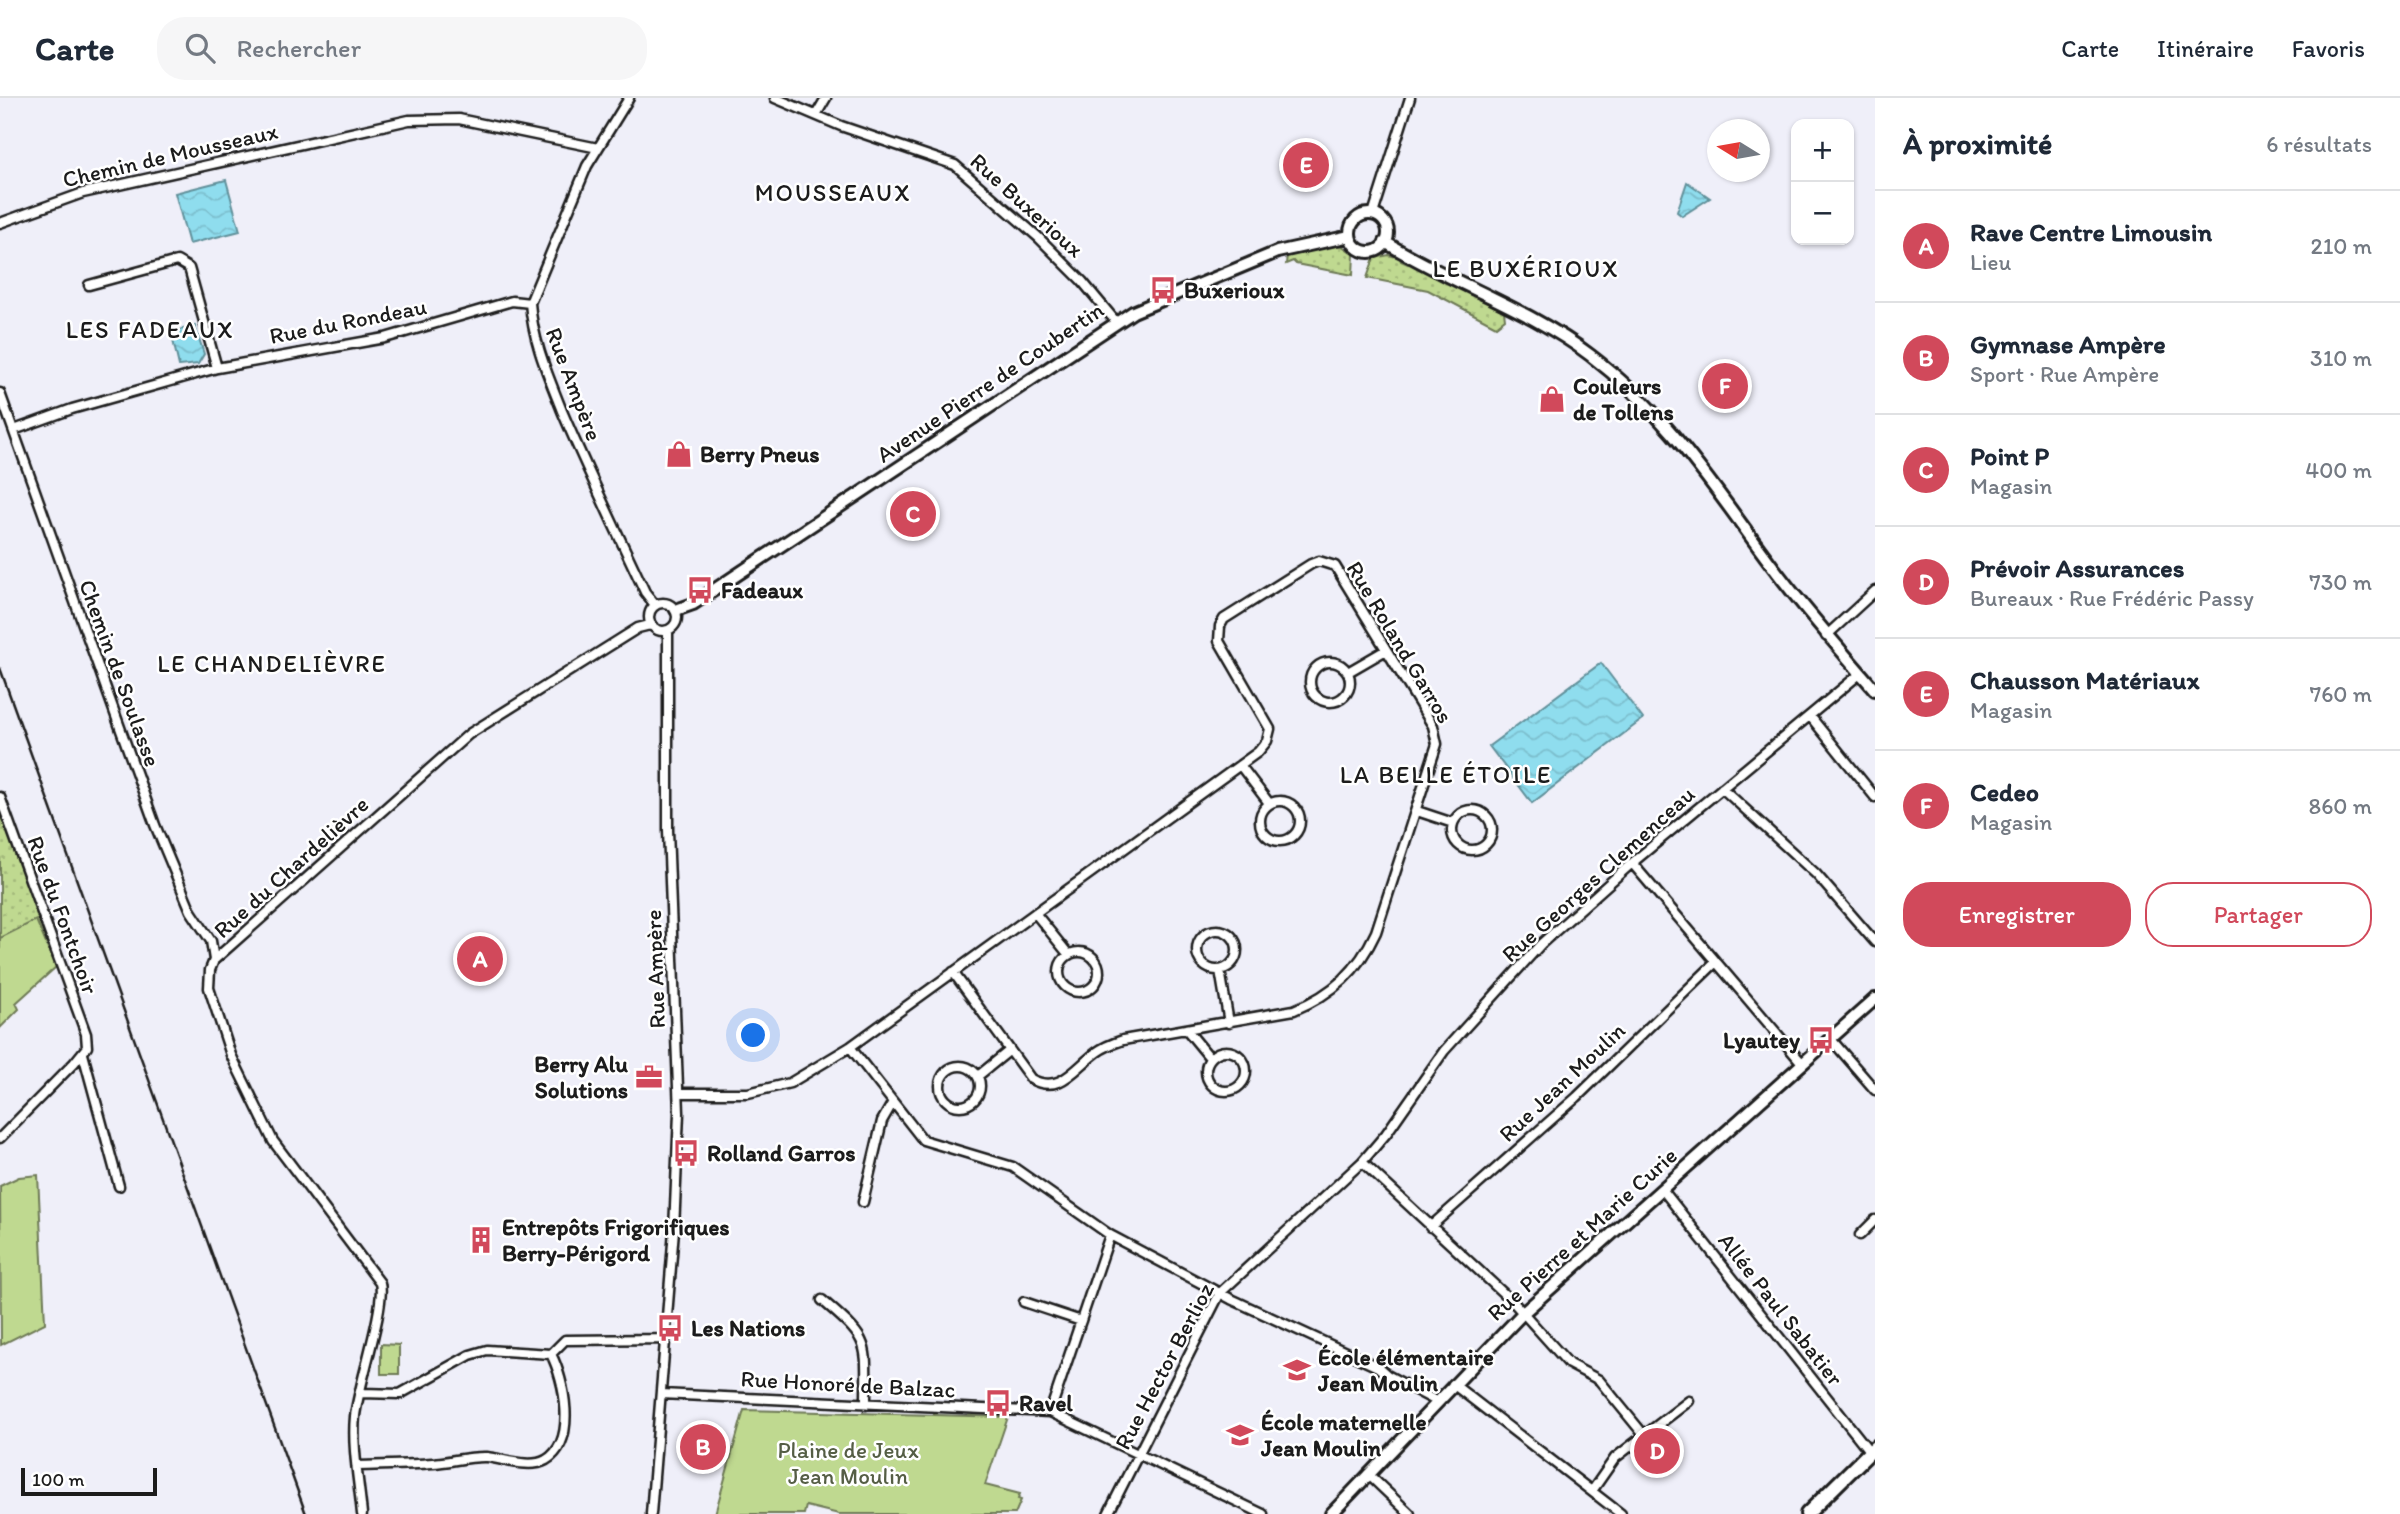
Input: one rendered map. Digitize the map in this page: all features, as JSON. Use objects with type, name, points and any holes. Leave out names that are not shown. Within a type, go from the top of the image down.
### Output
[{"type":"main road","points":[[1807,1514],[1872,1450]]},
{"type":"street","name":"Rue Ampère","points":[[629,98],[598,148],[530,303],[532,326],[540,356],[584,464],[645,592],[655,605]]},
{"type":"street","name":"Rue Buxerioux","points":[[775,98],[955,164],[1029,229],[1082,281],[1117,323]]},
{"type":"street","points":[[816,115],[826,98]]},
{"type":"street","points":[[1373,214],[1410,98]]},
{"type":"street","name":"Chemin de Mousseaux","points":[[0,223],[83,193],[409,120],[459,119],[598,148]]},
{"type":"street","points":[[1373,214],[1386,225],[1385,242],[1377,250],[1365,252],[1355,246],[1350,236],[1356,219],[1373,214]]},
{"type":"street","name":"Avenue Pierre de Coubertin","points":[[676,610],[693,604],[1149,303],[1266,257],[1309,243],[1350,236]]},
{"type":"street","points":[[1385,242],[1572,342],[1613,374],[1668,424],[1826,636],[1875,690]]},
{"type":"street","points":[[89,285],[177,261],[185,263],[189,268],[217,368]]},
{"type":"street","name":"Rue du Rondeau","points":[[14,430],[72,409],[217,368],[385,338],[512,301],[530,303]]},
{"type":"street","name":"Chemin de Soulasse","points":[[0,393],[155,825],[191,912],[211,941],[214,960]]},
{"type":"street","name":"Rue Roland Garros","points":[[679,1093],[748,1093],[790,1083],[849,1047],[1240,765],[1267,741],[1270,729],[1219,641],[1220,626],[1224,620],[1311,564],[1326,562],[1335,566],[1436,736],[1436,753],[1377,932],[1367,952],[1345,980],[1314,1002],[1294,1010],[1108,1045],[1062,1082],[1041,1085],[1031,1080],[953,972]]},
{"type":"street","points":[[1826,636],[1875,591]]},
{"type":"street","points":[[669,604],[676,610],[677,620],[668,631],[656,630],[650,625],[649,612],[655,605],[669,604]]},
{"type":"street","name":"Rue du Chardelièvre","points":[[362,1514],[355,1413],[362,1392],[362,1370],[382,1298],[380,1283],[273,1141],[231,1055],[209,988],[210,970],[214,960],[469,734],[638,628],[650,625]]},
{"type":"street","name":"Rue Ampère","points":[[651,1514],[678,1169],[679,1093],[668,830],[668,631]]},
{"type":"street","points":[[1348,672],[1386,650]]},
{"type":"street","points":[[1333,662],[1348,672],[1351,684],[1339,701],[1324,701],[1313,692],[1311,675],[1320,664],[1333,662]]},
{"type":"street","name":"Rue Georges Clemenceau","points":[[1362,1162],[1386,1134],[1444,1051],[1541,944],[1632,863],[1861,673]]},
{"type":"street","points":[[1810,716],[1875,797]]},
{"type":"street","points":[[1240,765],[1269,803]]},
{"type":"street","points":[[1722,788],[1816,874],[1875,943]]},
{"type":"street","name":"Rue du Fontchoir","points":[[0,797],[86,1034],[85,1050],[119,1186]]},
{"type":"street","points":[[1282,801],[1297,811],[1300,823],[1288,840],[1273,840],[1262,831],[1261,814],[1269,803],[1282,801]]},
{"type":"street","points":[[1417,811],[1453,823]]},
{"type":"street","points":[[1462,812],[1481,812],[1492,826],[1490,840],[1480,849],[1465,849],[1456,842],[1453,823],[1462,812]]},
{"type":"street","points":[[1632,863],[1802,1063]]},
{"type":"street","points":[[1035,913],[1069,955]]},
{"type":"street","points":[[1214,930],[1232,935],[1237,946],[1235,960],[1220,970],[1206,966],[1198,954],[1202,936],[1214,930]]},
{"type":"street","points":[[1081,952],[1097,962],[1097,982],[1087,991],[1072,991],[1062,983],[1060,965],[1069,955],[1081,952]]},
{"type":"street","name":"Rue Jean Moulin","points":[[1430,1227],[1577,1097],[1716,962]]},
{"type":"street","points":[[1220,970],[1229,1023]]},
{"type":"street","name":"Rue Pierre et Marie Curie","points":[[1331,1514],[1436,1401],[1523,1314],[1875,999]]},
{"type":"street","points":[[1187,1030],[1210,1058]]},
{"type":"street","points":[[1830,1038],[1875,1090]]},
{"type":"street","points":[[849,1047],[923,1140],[1013,1167],[1110,1235],[1220,1293],[1378,1367],[1387,1375],[1436,1401]]},
{"type":"street","points":[[0,1138],[85,1050]]},
{"type":"street","points":[[978,1076],[1010,1050]]},
{"type":"street","points":[[1222,1051],[1240,1056],[1246,1073],[1240,1086],[1227,1091],[1212,1086],[1206,1076],[1210,1058],[1222,1051]]},
{"type":"street","points":[[962,1066],[978,1076],[981,1089],[968,1105],[954,1105],[943,1097],[941,1079],[950,1069],[962,1066]]},
{"type":"street","points":[[863,1202],[882,1121],[892,1102]]},
{"type":"street","points":[[1362,1162],[1523,1314],[1569,1364],[1599,1380],[1644,1435]]},
{"type":"street","name":"Rue Hector Berlioz","points":[[1108,1514],[1220,1293],[1362,1162]]},
{"type":"street","name":"Allée Paul Sabatier","points":[[1662,1189],[1872,1450]]},
{"type":"street","points":[[1860,1235],[1875,1220]]},
{"type":"street","points":[[1051,1412],[1110,1235]]},
{"type":"street","points":[[822,1300],[858,1331],[866,1349],[866,1405]]},
{"type":"street","points":[[1024,1302],[1081,1321]]},
{"type":"street","points":[[362,1392],[400,1394],[470,1355],[487,1350],[551,1353],[565,1340],[665,1339]]},
{"type":"street","points":[[357,1466],[433,1463],[484,1457],[536,1462],[546,1460],[561,1436],[566,1401],[551,1353]]},
{"type":"street","points":[[1453,1384],[1621,1514]]},
{"type":"street","name":"Rue Honoré de Balzac","points":[[661,1394],[1051,1412],[1263,1514]]},
{"type":"street","points":[[1592,1491],[1615,1458],[1689,1401]]},
{"type":"street","points":[[1368,1474],[1410,1514]]},
{"type":"green space","points":[[1326,245],[1342,246],[1354,254],[1353,275],[1296,264],[1293,261],[1286,264],[1287,255]]},
{"type":"green space","points":[[1389,255],[1408,264],[1411,262],[1504,311],[1505,319],[1496,326],[1428,290],[1367,278],[1374,258]]},
{"type":"green space","points":[[0,807],[45,930],[42,937],[0,960]]},
{"type":"green space","points":[[36,920],[56,967],[16,1003],[19,1009],[0,1028],[0,938]]},
{"type":"green space","points":[[38,1175],[45,1323],[1,1345],[0,1186],[19,1177]]},
{"type":"green space","points":[[381,1344],[399,1345],[399,1374],[381,1374]]},
{"type":"green space","name":"Plaine de Jeux Jean Moulin","points":[[744,1410],[1008,1417],[985,1485],[1020,1494],[1018,1499],[1021,1500],[1015,1514],[839,1514],[806,1506],[804,1514],[715,1514]]},
{"type":"water","points":[[226,180],[240,231],[189,244],[175,193]]},
{"type":"water","points":[[1687,182],[1710,198],[1682,216],[1677,212]]},
{"type":"water","points":[[195,326],[204,354],[198,364],[179,366],[171,332]]},
{"type":"water","points":[[1601,663],[1643,719],[1532,803],[1489,746]]},
{"type":"railway","points":[[0,668],[306,1514]]},
{"type":"place","name":"Chausson Matériaux","points":[[1306,165]]},
{"type":"place","name":"Buxerioux","points":[[1163,290]]},
{"type":"place","name":"Cedeo","points":[[1725,386]]},
{"type":"place","name":"Couleurs de Tollens","points":[[1552,399]]},
{"type":"place","name":"Berry Pneus","points":[[679,454]]},
{"type":"place","name":"Point P","points":[[913,514]]},
{"type":"place","name":"Fadeaux","points":[[700,590]]},
{"type":"place","name":"Rave Centre Limousin","points":[[480,959]]},
{"type":"place","name":"Lyautey","points":[[1821,1040]]},
{"type":"place","name":"Berry Alu Solutions","points":[[649,1077]]},
{"type":"place","name":"Rolland Garros","points":[[686,1153]]},
{"type":"place","name":"Entrepôts Frigorifiques Berry-Périgord","points":[[481,1240]]},
{"type":"place","name":"Les Nations","points":[[670,1328]]},
{"type":"place","name":"École élémentaire Jean Moulin","points":[[1297,1370]]},
{"type":"place","name":"Ravel","points":[[998,1403]]},
{"type":"place","name":"École maternelle Jean Moulin","points":[[1240,1435]]},
{"type":"place","name":"Gymnase Ampère","points":[[703,1447]]},
{"type":"place","name":"Prévoir Assurances","points":[[1657,1451]]},
{"type":"district","name":"MOUSSEAUX","points":[[833,192]]},
{"type":"district","name":"LE BUXÉRIOUX","points":[[1526,268]]},
{"type":"district","name":"LES FADEAUX","points":[[150,329]]},
{"type":"district","name":"LE CHANDELIÈVRE","points":[[272,663]]},
{"type":"district","name":"LA BELLE ÉTOILE","points":[[1446,774]]}]
